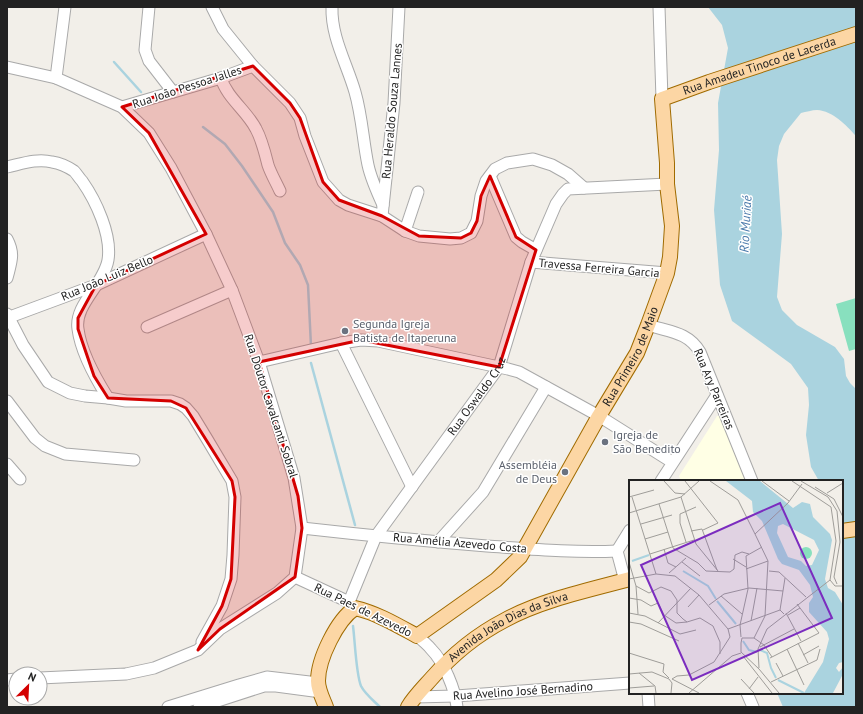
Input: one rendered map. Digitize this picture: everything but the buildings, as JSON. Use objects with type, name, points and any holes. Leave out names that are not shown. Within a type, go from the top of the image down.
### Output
[{"type":"main road","name":"Rua Amadeu Tinoco de Lacerda","points":[[662,100],[710,82],[856,34]]},
{"type":"main road","name":"Rua Primeiro de Maio","points":[[417,636],[496,580],[526,549],[599,416],[637,353],[667,273],[670,257],[672,226],[667,184],[662,100]]},
{"type":"main road","points":[[843,531],[856,529]]},
{"type":"main road","name":"Avenida João Dias da Silva","points":[[411,702],[442,666],[467,645],[504,620],[551,602],[627,580]]},
{"type":"main road","name":"Rua Paes de Azevedo","points":[[352,605],[380,617],[417,636]]},
{"type":"main road","name":"Rua Oswaldo Cruz","points":[[322,697],[320,668],[323,656],[352,605]]},
{"type":"street","points":[[56,78],[65,7]]},
{"type":"street","points":[[149,7],[145,50],[149,61],[174,92]]},
{"type":"street","points":[[212,7],[223,30],[253,66],[290,103],[300,118],[318,171],[323,182],[331,192],[339,200],[348,205],[383,211]]},
{"type":"street","points":[[332,7],[332,19],[335,36],[359,106],[372,180],[383,211],[405,231],[419,236],[442,239],[461,238],[470,233],[477,221],[481,196],[486,181],[495,169],[508,163],[533,159],[552,165],[568,174],[584,188]]},
{"type":"street","name":"Rua Heraldo Souza Lannes","points":[[383,211],[394,103],[399,7]]},
{"type":"street","name":"Rua Primeiro de Maio","points":[[659,7],[662,100]]},
{"type":"street","name":"Rua João Pessoa Jalles","points":[[122,107],[221,78],[253,66]]},
{"type":"street","name":"Rua Doutor Cavalcanti Sobral","points":[[7,67],[56,78],[122,107],[149,133],[171,168],[206,234],[232,290],[258,362],[294,478],[302,528],[295,577]]},
{"type":"street","points":[[221,78],[229,94],[248,116],[258,131],[269,166],[280,191]]},
{"type":"street","points":[[7,167],[44,160],[59,164],[75,172],[88,189],[96,206],[106,233],[108,261],[105,270],[78,318],[78,329],[94,376],[108,398]]},
{"type":"street","points":[[490,176],[516,238],[536,250]]},
{"type":"street","name":"Rua Oswaldo Cruz","points":[[352,605],[376,536],[499,367],[531,262],[554,209],[563,194],[568,189],[667,184]]},
{"type":"street","points":[[405,231],[418,192]]},
{"type":"street","name":"Rua João Luiz Bello","points":[[8,317],[96,284],[206,234]]},
{"type":"street","points":[[7,239],[12,251],[12,257],[7,278]]},
{"type":"street","name":"Travessa Ferreira Garcia","points":[[531,262],[667,273]]},
{"type":"street","points":[[147,327],[232,290]]},
{"type":"street","points":[[8,317],[23,345],[48,382],[70,393],[85,396],[126,401],[171,401],[186,408],[193,416],[232,481],[235,497],[231,579],[222,606],[198,650]]},
{"type":"street","name":"Rua Ary Parreiras","points":[[648,325],[690,339],[700,352],[752,480]]},
{"type":"street","points":[[258,362],[341,343],[361,340],[378,341],[499,367],[519,372],[599,416],[672,462]]},
{"type":"street","points":[[341,343],[412,487]]},
{"type":"street","points":[[438,542],[483,492],[546,387]]},
{"type":"street","points":[[661,480],[717,395]]},
{"type":"street","points":[[7,401],[35,438],[44,446],[65,454],[134,460]]},
{"type":"street","points":[[7,464],[20,479]]},
{"type":"street","name":"Rua Amélia Azevedo Costa","points":[[302,528],[438,542],[526,549],[591,552],[617,551]]},
{"type":"street","points":[[627,580],[617,551],[629,532]]},
{"type":"street","points":[[48,678],[126,674],[154,668],[198,650],[220,629],[277,593],[295,577]]},
{"type":"street","name":"Rua Paes de Azevedo","points":[[295,577],[352,605]]},
{"type":"street","name":"Rua Paes de Azevedo","points":[[417,636],[432,649],[442,666],[456,696],[457,707]]},
{"type":"street","points":[[168,707],[262,678],[274,677],[322,697]]},
{"type":"street","name":"Rua Avelino José Bernadino","points":[[411,702],[456,696],[629,683]]},
{"type":"street","points":[[199,707],[264,686],[276,686],[322,697]]},
{"type":"street","points":[[648,694],[649,707]]},
{"type":"street","points":[[747,694],[753,707]]},
{"type":"highlighted area","points":[[253,66],[290,103],[300,118],[323,182],[339,200],[382,216],[419,236],[461,238],[471,233],[477,221],[481,196],[490,176],[516,237],[536,250],[499,367],[361,340],[259,362],[298,496],[302,528],[295,577],[220,629],[198,650],[222,606],[231,579],[235,497],[232,481],[186,408],[171,401],[108,398],[94,376],[78,329],[78,318],[96,285],[206,234],[149,133],[122,107]]},
{"type":"shaded area","points":[[717,416],[721,416],[748,480],[681,480],[679,476]]},
{"type":"green space","points":[[856,298],[856,349],[849,351],[836,304]]},
{"type":"water","name":"Rio Muriaé","points":[[708,7],[856,7],[856,136],[834,116],[823,111],[813,110],[801,113],[784,134],[779,146],[777,160],[782,234],[777,297],[782,310],[797,325],[835,347],[844,359],[846,376],[856,389],[856,707],[783,707],[777,694],[843,694],[843,480],[818,480],[811,467],[806,435],[809,405],[808,388],[791,364],[732,321],[720,285],[714,210],[719,150],[718,103],[728,48],[722,25]]},
{"type":"waterway","points":[[114,62],[141,92]]},
{"type":"waterway","points":[[203,127],[225,144],[242,166],[273,212],[285,243],[300,265],[308,285],[311,346]]},
{"type":"waterway","points":[[311,363],[355,525]]},
{"type":"waterway","points":[[353,626],[359,681],[367,695],[380,707]]},
{"type":"place","name":"Segunda Igreja Batista de Itaperuna","points":[[345,331]]},
{"type":"place","name":"Igreja de São Benedito","points":[[605,442]]},
{"type":"place","name":"Assembléia de Deus","points":[[565,472]]}]
